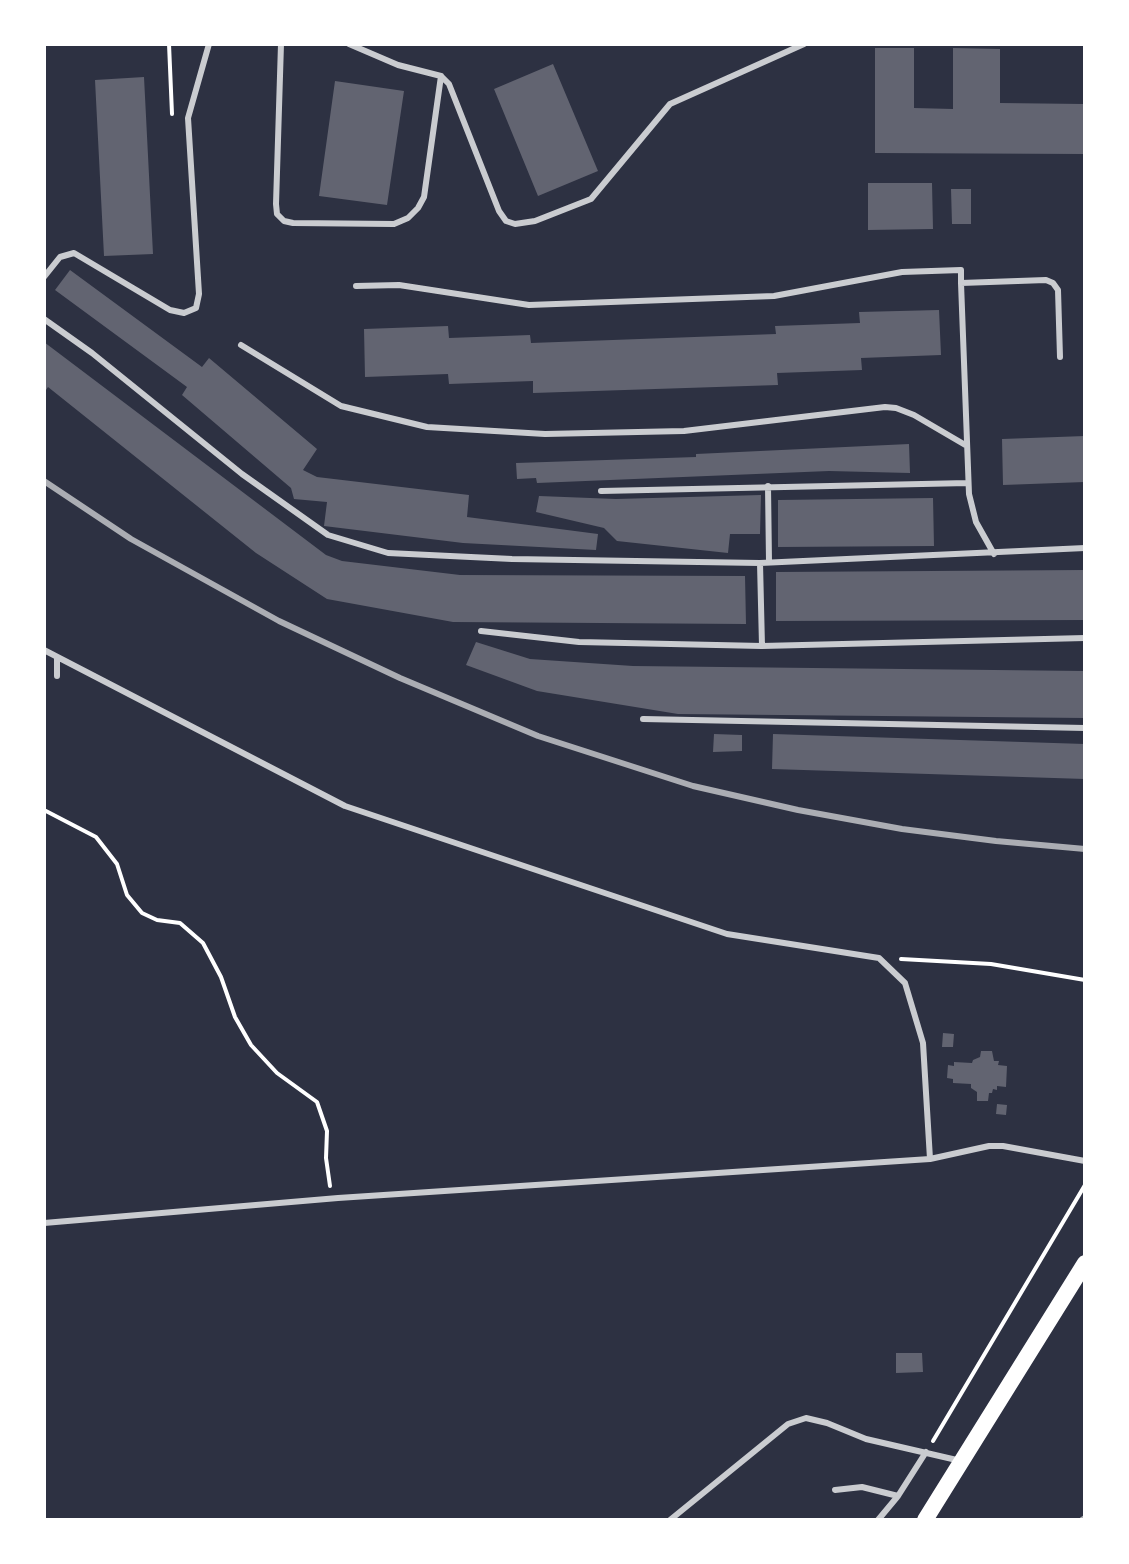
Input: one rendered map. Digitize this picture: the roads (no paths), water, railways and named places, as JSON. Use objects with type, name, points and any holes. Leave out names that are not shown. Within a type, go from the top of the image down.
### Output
[{"type":"main road","points":[[925,1520],[1085,1263]]},
{"type":"lane","points":[[44,277],[60,257],[74,253],[170,310],[184,313],[196,308],[199,294],[188,118],[209,44]]},
{"type":"lane","points":[[281,44],[276,204],[277,214],[284,221],[293,223],[394,224],[408,218],[424,197],[441,76]]},
{"type":"lane","points":[[349,44],[398,65],[441,76],[449,84],[499,211],[506,221],[515,224],[535,221],[591,199],[670,104],[804,44]]},
{"type":"lane","points":[[356,286],[399,285],[529,305],[774,296],[902,272],[961,270],[968,483],[972,511],[982,536],[994,554]]},
{"type":"lane","points":[[961,283],[1046,280],[1053,283],[1058,290],[1060,357]]},
{"type":"lane","points":[[44,319],[92,353],[242,474],[328,535],[388,553],[512,559],[760,563],[1085,548]]},
{"type":"lane","points":[[241,345],[341,406],[427,427],[545,434],[684,431],[885,407],[914,415],[967,446]]},
{"type":"lane","points":[[601,491],[968,483]]},
{"type":"lane","points":[[768,486],[769,562]]},
{"type":"lane","points":[[760,563],[762,646]]},
{"type":"lane","points":[[481,631],[579,642],[762,646],[1085,638]]},
{"type":"lane","points":[[44,650],[345,806],[727,934],[879,958],[905,983],[923,1043],[930,1159]]},
{"type":"lane","points":[[57,658],[57,676]]},
{"type":"lane","points":[[643,719],[1085,728]]},
{"type":"lane","points":[[44,1223],[338,1198],[930,1159],[989,1146],[1085,1161]]},
{"type":"lane","points":[[670,1520],[788,1424],[806,1418],[866,1439],[961,1461]]},
{"type":"lane","points":[[878,1520],[898,1496],[926,1452]]},
{"type":"lane","points":[[835,1490],[862,1487],[898,1496]]},
{"type":"railway","points":[[44,481],[131,539],[279,621],[400,678],[538,736],[693,786],[798,810],[902,829],[1085,849]]}]
